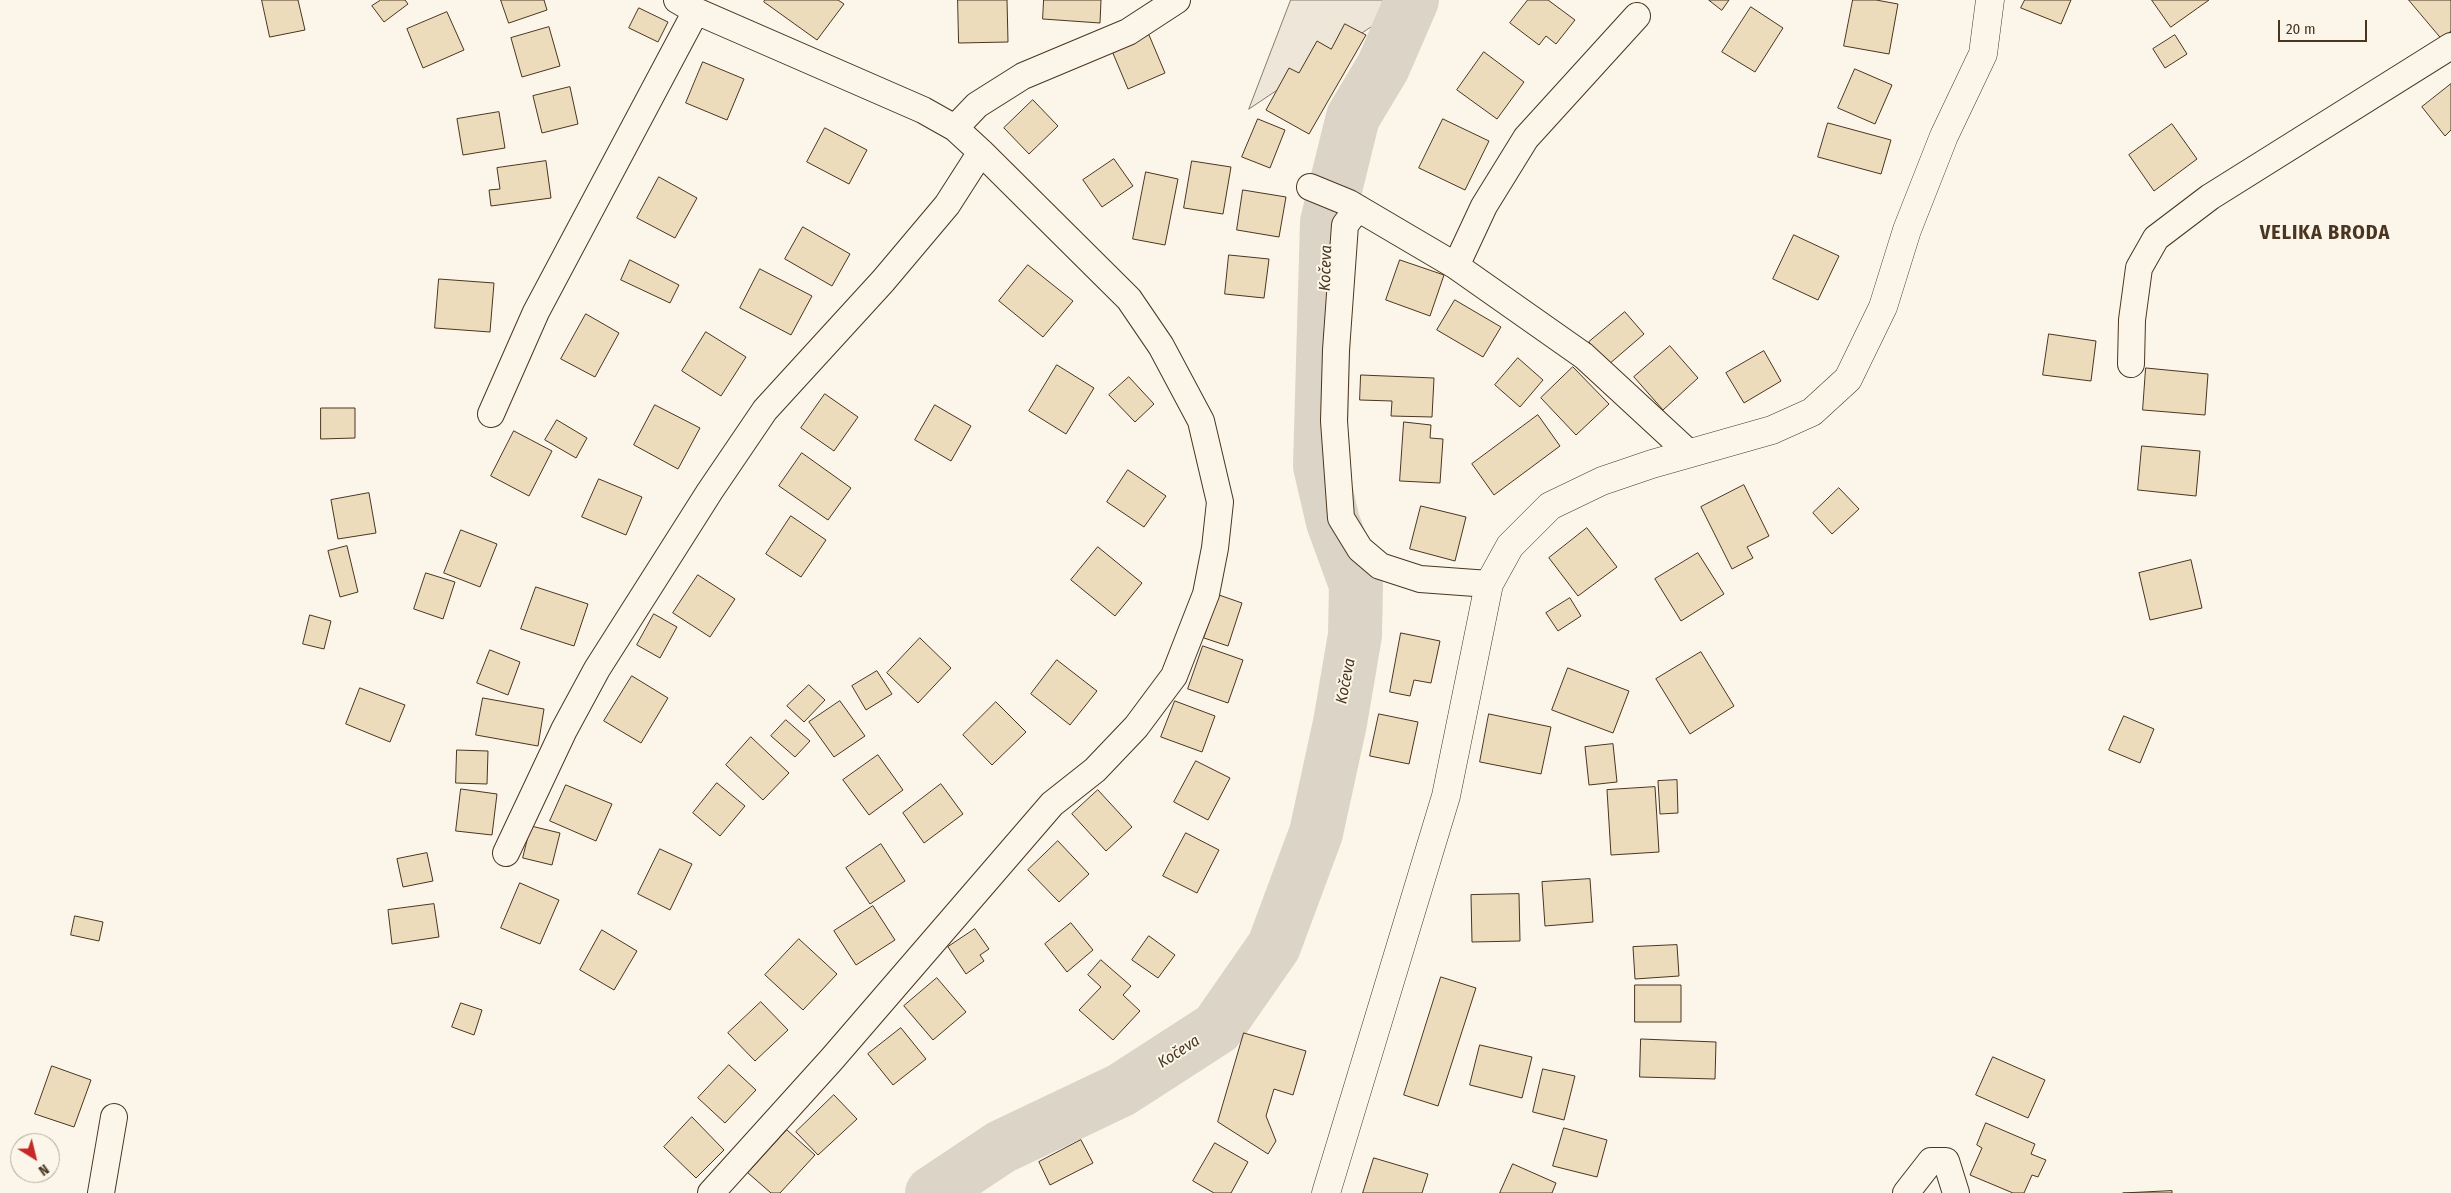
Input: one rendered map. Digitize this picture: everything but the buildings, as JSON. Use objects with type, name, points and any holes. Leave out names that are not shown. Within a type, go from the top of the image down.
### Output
[{"type":"main road","points":[[1326,1193],[1446,796],[1489,584],[1510,546],[1550,506],[1602,480],[1772,430],[1812,412],[1848,379],[1883,307],[1910,221],[1944,136],[1983,54],[1990,0]]},
{"type":"street","points":[[955,128],[977,105],[1023,76],[1128,32],[1177,0]]},
{"type":"street","points":[[491,414],[536,312],[687,6],[923,110],[955,128],[1129,299],[1161,346],[1201,421],[1220,502],[1216,548],[1206,594],[1174,676],[1136,727],[1095,770],[1052,804],[832,1059],[711,1193]]},
{"type":"street","points":[[1456,266],[1484,206],[1526,138],[1637,16]]},
{"type":"street","points":[[2131,364],[2132,320],[2139,268],[2156,238],[2210,197],[2451,46]]},
{"type":"street","points":[[506,853],[564,730],[597,669],[710,491],[765,410],[883,281],[947,205],[981,152]]},
{"type":"street","points":[[1312,188],[1354,205],[1456,266],[1584,356],[1689,453]]},
{"type":"street","points":[[1354,205],[1345,224],[1336,350],[1334,421],[1341,518],[1360,549],[1380,566],[1420,578],[1489,584]]},
{"type":"street","points":[[101,1193],[114,1117]]},
{"type":"street","points":[[1906,1193],[1931,1161],[1946,1160],[1956,1193]]},
{"type":"shaded area","points":[[1291,0],[1411,0],[1249,109]]},
{"type":"waterway","name":"Kočeva","points":[[932,1193],[1001,1147],[1121,1090],[1217,1028],[1274,946],[1316,833],[1340,723],[1355,635],[1356,585],[1333,522],[1320,466],[1327,222],[1353,117],[1383,67],[1412,0]]},
{"type":"district","name":"VELIKA BRODA","points":[[2325,233]]}]
